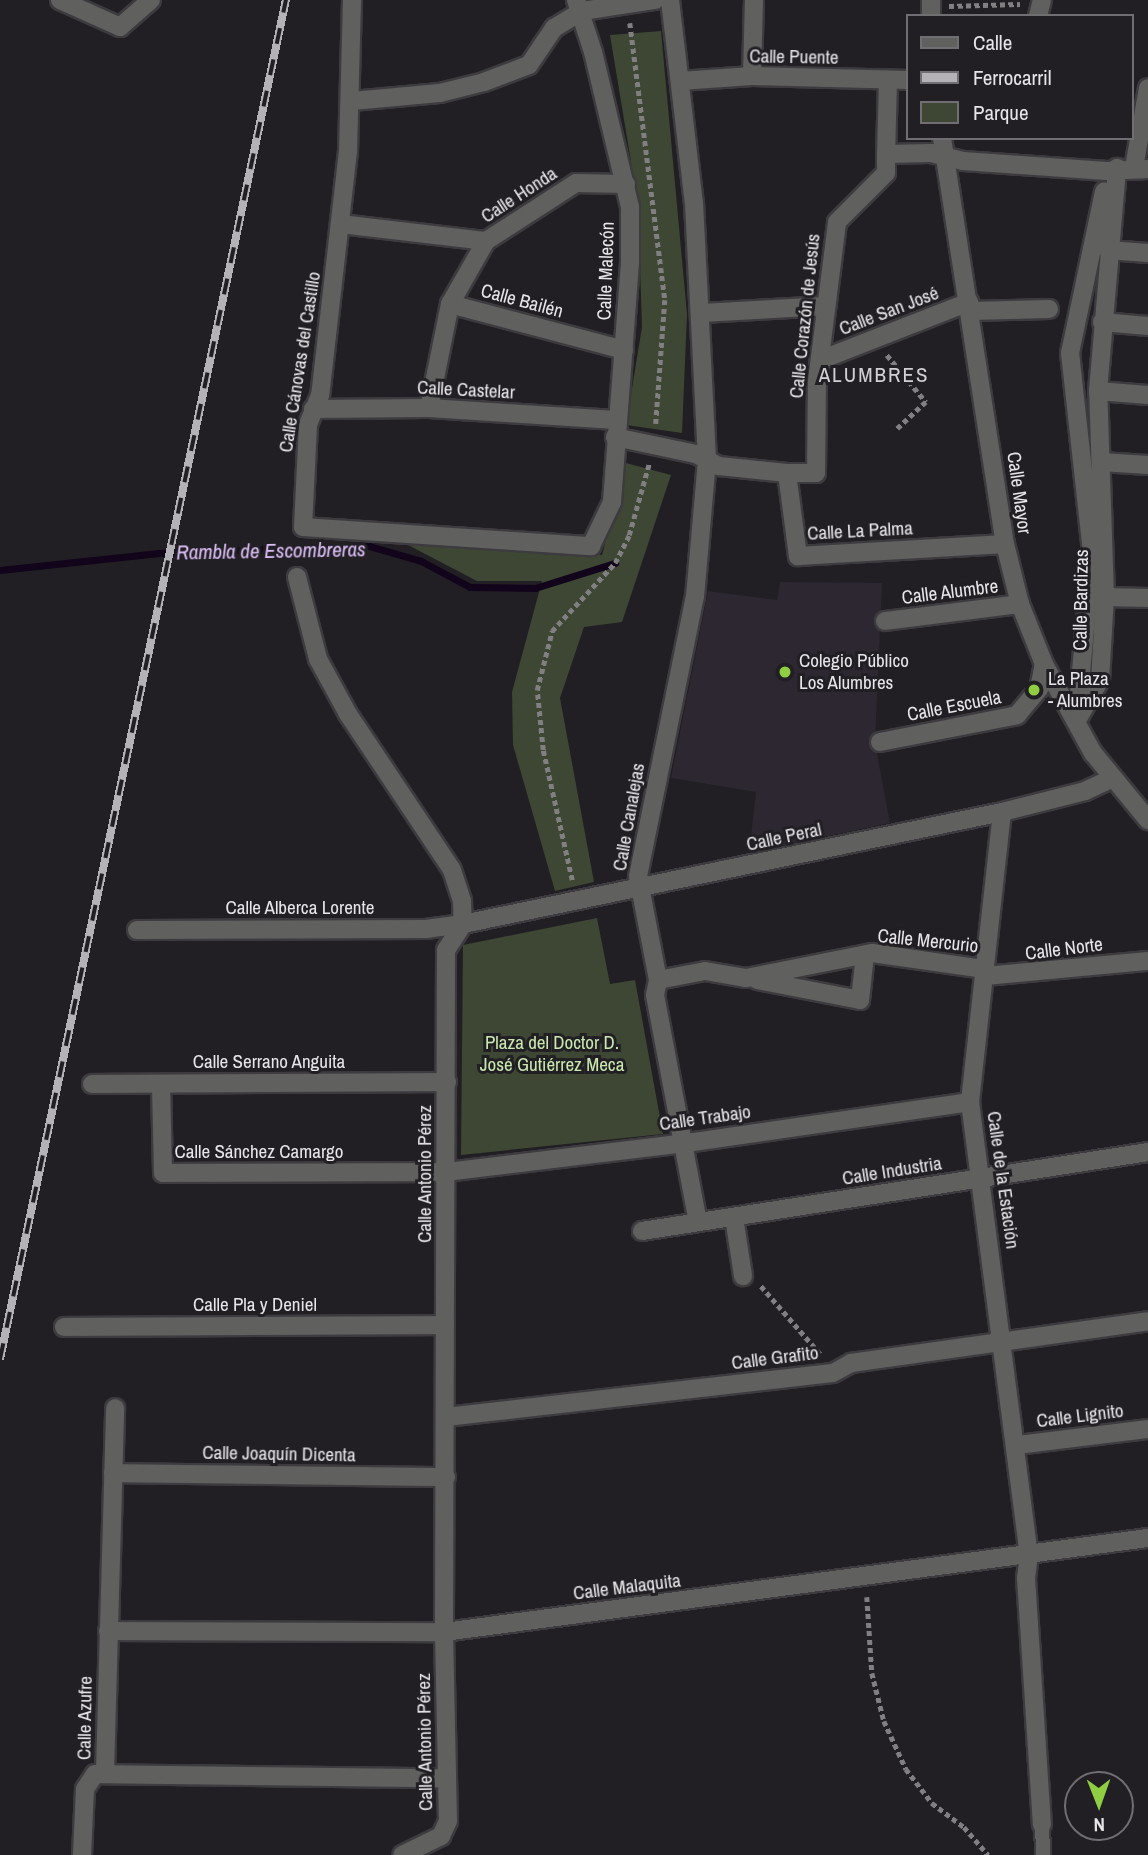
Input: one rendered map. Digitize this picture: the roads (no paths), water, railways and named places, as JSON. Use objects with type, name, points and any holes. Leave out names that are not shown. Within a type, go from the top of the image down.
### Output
[{"type":"street","points":[[60,0],[120,27],[151,0]]},
{"type":"street","name":"Calle Cánovas del Castillo","points":[[352,0],[352,102],[341,224],[320,395],[313,409],[303,527],[590,546]]},
{"type":"street","points":[[352,102],[439,93],[529,65],[554,28],[579,6],[655,0]]},
{"type":"street","points":[[670,0],[702,313],[707,460],[719,466],[787,473]]},
{"type":"street","points":[[752,76],[754,0]]},
{"type":"street","name":"Calle Malecón","points":[[579,6],[626,184],[630,263],[612,502],[590,546]]},
{"type":"street","name":"Calle Puente","points":[[680,82],[752,76],[906,80]]},
{"type":"street","name":"Calle Corazón de Jesús","points":[[787,473],[816,472],[817,381],[823,359],[826,306],[837,222],[886,173],[888,80]]},
{"type":"street","name":"Calle Bardizas","points":[[1135,129],[1148,88]]},
{"type":"street","name":"Calle Bardizas","points":[[1076,722],[1100,680],[1105,597],[1098,391],[1102,322],[1108,250],[1133,140]]},
{"type":"street","points":[[886,154],[943,147],[1127,169]]},
{"type":"street","name":"Calle Mayor","points":[[943,147],[1005,544],[1020,604],[1044,664],[1076,722],[1111,779],[1148,820]]},
{"type":"street","name":"Calle Bardizas","points":[[1076,722],[1092,552],[1070,353],[1127,169]]},
{"type":"street","name":"Calle Honda","points":[[429,408],[450,304],[486,241],[576,183],[626,184]]},
{"type":"street","points":[[341,224],[486,241]]},
{"type":"street","points":[[1108,250],[1148,253]]},
{"type":"street","name":"Calle Bailén","points":[[450,304],[624,350]]},
{"type":"street","points":[[702,313],[826,306]]},
{"type":"street","name":"Calle San José","points":[[823,359],[970,307],[1049,309]]},
{"type":"street","points":[[1102,322],[1148,326]]},
{"type":"street","points":[[1098,391],[1148,395]]},
{"type":"street","name":"Calle Castelar","points":[[313,409],[429,408],[616,429],[696,454],[707,460]]},
{"type":"street","name":"Calle Canalejas","points":[[698,1222],[686,1143],[655,995],[658,980],[639,887],[695,596],[707,460]]},
{"type":"street","points":[[1101,462],[1148,465]]},
{"type":"street","name":"Calle La Palma","points":[[787,473],[798,556],[1005,544]]},
{"type":"street","points":[[298,577],[318,659],[348,714],[452,870],[462,901],[463,924]]},
{"type":"street","points":[[1105,597],[1148,598]]},
{"type":"street","name":"Calle Alumbre","points":[[885,621],[1020,604]]},
{"type":"street","name":"Calle Escuela","points":[[880,742],[1017,715],[1039,689],[1044,664]]},
{"type":"street","name":"Calle Peral","points":[[463,924],[1002,812],[1085,791],[1111,779]]},
{"type":"street","name":"Calle de la Estación","points":[[1002,812],[970,1102],[1004,1340],[1029,1554],[1027,1605],[1042,1824]]},
{"type":"street","name":"Calle Alberca Lorente","points":[[137,930],[426,929],[463,924]]},
{"type":"street","name":"Calle Antonio Pérez","points":[[402,1855],[441,1836],[448,1821],[444,1632],[446,950],[463,924]]},
{"type":"street","name":"Calle Mercurio","points":[[658,980],[705,971],[860,1000],[865,955]]},
{"type":"street","name":"Calle Mercurio","points":[[746,978],[865,955],[985,972]]},
{"type":"street","name":"Calle Norte","points":[[985,972],[1148,961]]},
{"type":"street","name":"Calle Serrano Anguita","points":[[92,1084],[447,1082]]},
{"type":"street","name":"Calle Sánchez Camargo","points":[[161,1084],[163,1173],[446,1172]]},
{"type":"street","name":"Calle Trabajo","points":[[446,1172],[686,1143],[970,1102]]},
{"type":"street","name":"Calle Industria","points":[[642,1231],[1148,1152]]},
{"type":"street","points":[[734,1217],[751,1280]]},
{"type":"street","name":"Calle Grafito","points":[[446,1417],[833,1373],[851,1363],[1148,1321]]},
{"type":"street","name":"Calle Pla y Deniel","points":[[64,1327],[446,1325]]},
{"type":"street","name":"Calle Azufre","points":[[115,1408],[105,1772],[446,1778]]},
{"type":"street","name":"Calle Lignito","points":[[1017,1445],[1148,1429]]},
{"type":"street","name":"Calle Joaquín Dicenta","points":[[113,1473],[446,1477]]},
{"type":"street","name":"Calle Malaquita","points":[[108,1632],[444,1632],[1148,1538]]},
{"type":"street","points":[[82,1855],[88,1779],[105,1772]]},
{"type":"lane","points":[[1042,1824],[1043,1855]]},
{"type":"waterway","name":"Rambla de Escombreras","points":[[0,570],[159,553],[369,546],[421,561],[470,587],[535,588],[615,563]]},
{"type":"railway","points":[[0,1359],[286,0]]},
{"type":"place","name":"Colegio Público Los Alumbres","points":[[785,672]]},
{"type":"place","name":"La Plaza - Alumbres","points":[[1034,690]]},
{"type":"district","name":"ALUMBRES","points":[[874,375]]},
{"type":"park label","name":"Plaza del Doctor D. José Gutiérrez Meca","points":[[552,1054]]}]
